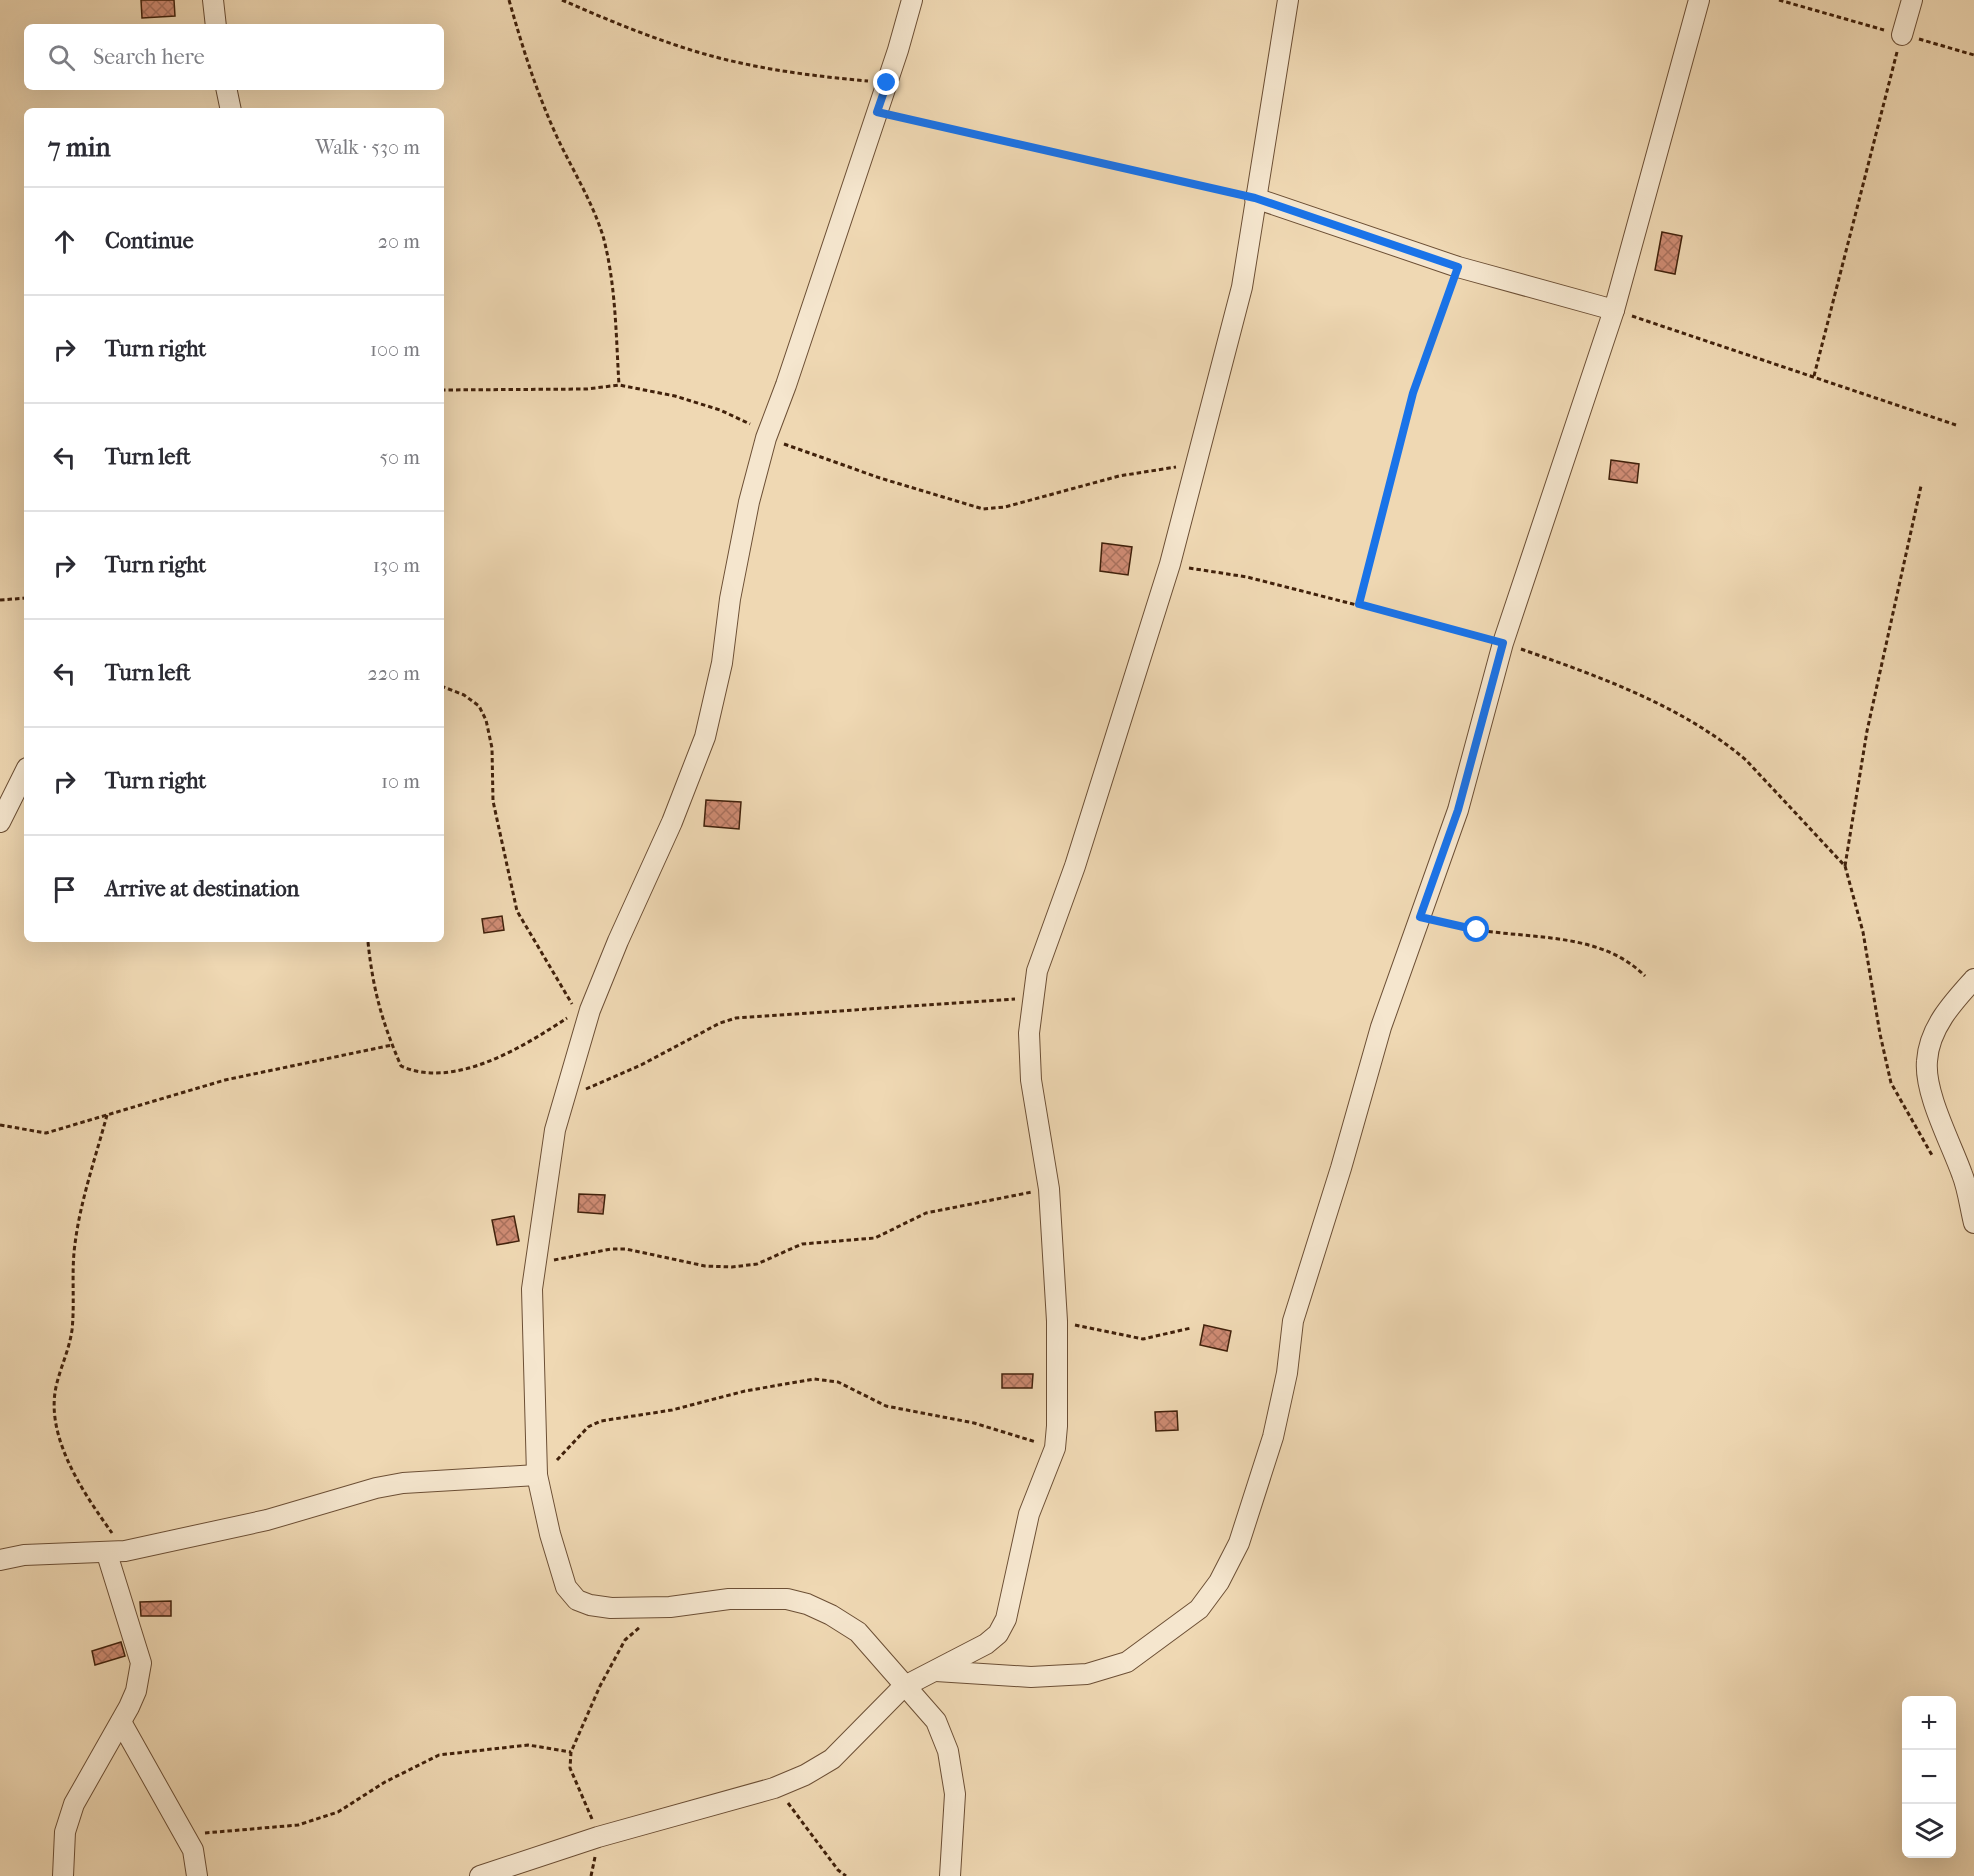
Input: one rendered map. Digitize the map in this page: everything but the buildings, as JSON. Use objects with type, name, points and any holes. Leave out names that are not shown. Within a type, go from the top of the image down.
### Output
[{"type":"street","points":[[213,0],[216,24]]},
{"type":"street","points":[[912,0],[887,83],[766,438],[737,559],[722,663],[705,736],[672,822],[581,1019],[565,1098],[555,1130],[532,1289],[537,1475],[549,1534],[566,1587],[578,1600],[590,1605],[611,1608],[670,1607],[729,1599],[787,1599],[807,1604],[831,1615],[858,1632],[903,1687],[936,1721],[948,1751],[955,1794],[950,1876]]},
{"type":"street","points":[[480,1876],[598,1837],[774,1788],[805,1776],[832,1759],[903,1687],[986,1644],[998,1634],[1006,1619],[1037,1488],[1055,1448],[1057,1426],[1057,1321],[1049,1189],[1031,1080],[1029,1033],[1037,971],[1075,866],[1170,564],[1242,287],[1288,0]]},
{"type":"street","points":[[933,1670],[1031,1677],[1087,1674],[1127,1662],[1198,1609],[1219,1582],[1239,1543],[1273,1437],[1287,1373],[1293,1321],[1341,1168],[1381,1027],[1458,810],[1503,643],[1614,309],[1699,0]]},
{"type":"street","points":[[1902,35],[1912,0]]},
{"type":"street","points":[[227,90],[230,108]]},
{"type":"street","points":[[1255,198],[1458,267],[1614,309]]},
{"type":"street","points":[[0,822],[24,774]]},
{"type":"street","points":[[1974,979],[1952,1003],[1934,1032],[1926,1062],[1936,1109],[1963,1175],[1974,1223]]},
{"type":"street","points":[[0,1560],[24,1555],[116,1552],[267,1520],[385,1486],[537,1475]]},
{"type":"street","points":[[63,1876],[65,1832],[74,1804],[136,1691],[141,1663],[116,1552]]},
{"type":"street","points":[[121,1722],[193,1850],[197,1876]]},
{"type":"path","points":[[509,0],[532,80],[590,199],[603,238],[612,292],[619,386]]},
{"type":"path","points":[[562,0],[604,19],[734,62],[809,76],[887,83]]},
{"type":"path","points":[[1779,0],[1974,55]]},
{"type":"path","points":[[1814,376],[1902,35]]},
{"type":"path","points":[[877,112],[1255,198]]},
{"type":"path","points":[[1359,604],[1413,393],[1458,267]]},
{"type":"path","points":[[1614,309],[1956,425]]},
{"type":"path","points":[[444,390],[587,389],[619,386],[675,396],[746,420],[766,438],[880,478],[983,509],[1005,507],[1119,476],[1196,464]]},
{"type":"path","points":[[1921,486],[1868,731],[1845,866],[1863,932],[1880,1034],[1891,1083],[1935,1160]]},
{"type":"path","points":[[1170,564],[1247,577],[1359,604],[1503,643],[1615,683],[1674,711],[1730,746],[1746,760],[1845,866]]},
{"type":"path","points":[[0,600],[24,598]]},
{"type":"path","points":[[368,942],[374,992],[392,1045],[401,1066],[416,1073],[449,1073],[499,1057],[581,1019],[517,911],[493,801],[492,748],[486,720],[479,706],[464,695],[444,687]]},
{"type":"path","points":[[1420,917],[1477,930],[1570,941],[1602,948],[1632,962],[1646,976]]},
{"type":"path","points":[[565,1098],[641,1065],[736,1018],[1033,998]]},
{"type":"path","points":[[0,1125],[46,1133],[225,1080],[392,1045]]},
{"type":"path","points":[[107,1115],[75,1242],[72,1328],[69,1350],[55,1388],[55,1410],[63,1451],[77,1483],[116,1552]]},
{"type":"path","points":[[534,1263],[611,1249],[627,1249],[705,1266],[732,1267],[757,1264],[802,1244],[875,1238],[926,1213],[1049,1189]]},
{"type":"path","points":[[1057,1321],[1143,1339],[1191,1328]]},
{"type":"path","points":[[537,1475],[556,1461],[588,1427],[601,1422],[672,1410],[745,1391],[814,1379],[838,1382],[886,1406],[974,1423],[1055,1448]]},
{"type":"path","points":[[598,1837],[570,1768],[571,1752],[600,1686],[625,1640],[642,1626]]},
{"type":"path","points":[[184,1834],[298,1825],[338,1812],[385,1782],[439,1755],[528,1746],[571,1752]]},
{"type":"path","points":[[774,1788],[799,1814],[838,1870],[846,1876]]},
{"type":"route","points":[[887,83],[877,112],[1101,165],[1255,198],[1458,267],[1413,393],[1359,604],[1503,643],[1458,810],[1420,917],[1477,930]]}]
